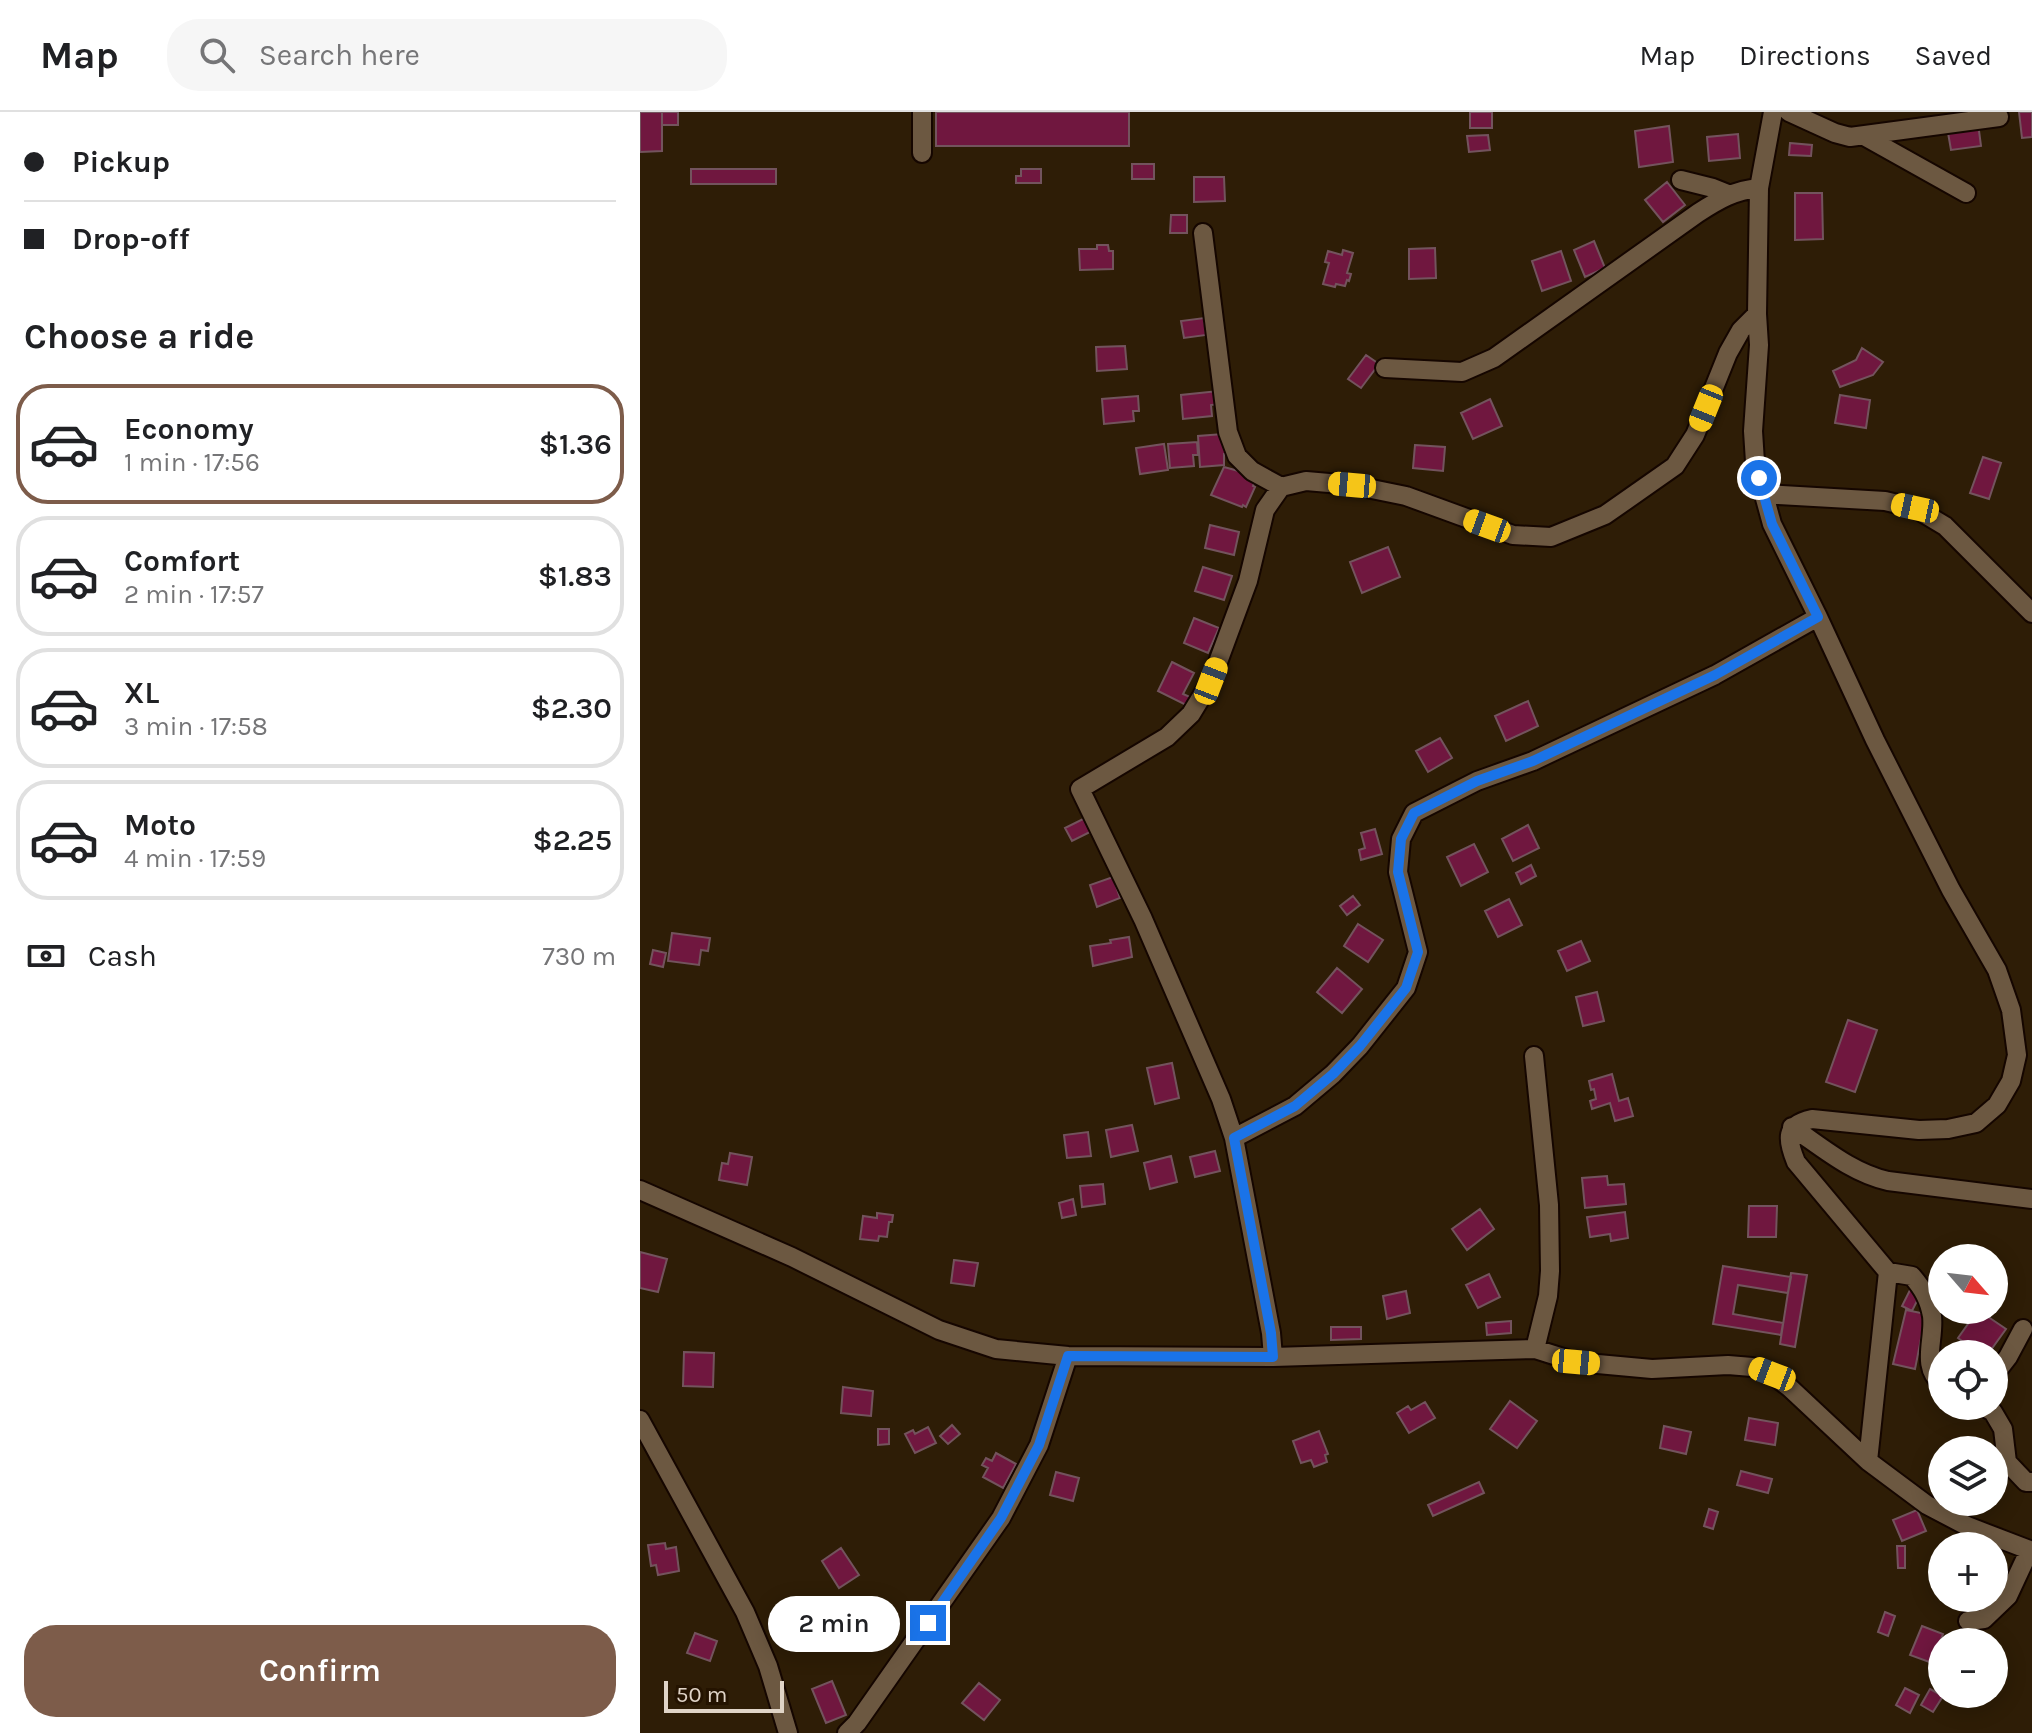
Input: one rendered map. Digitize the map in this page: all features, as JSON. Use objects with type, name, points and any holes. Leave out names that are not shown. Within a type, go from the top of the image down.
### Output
[{"type":"street","points":[[922,112],[922,153]]},
{"type":"street","points":[[1773,112],[1759,188],[1759,345],[1753,431],[1755,462],[1763,494],[1772,524],[1888,768],[1951,890],[1997,970],[2011,1010],[2017,1055],[2011,1081],[1997,1105],[1976,1123],[1948,1129],[1919,1130],[1812,1119],[1792,1127],[1789,1136],[1789,1146],[1796,1162],[1888,1272],[1912,1276],[1925,1292],[1932,1318],[1930,1340]]},
{"type":"street","points":[[1789,112],[1850,137],[1999,117]]},
{"type":"street","points":[[1864,136],[1966,193]]},
{"type":"street","points":[[1681,180],[1703,184],[1728,194]]},
{"type":"street","points":[[1385,368],[1462,372],[1494,358],[1698,213],[1728,194],[1759,188]]},
{"type":"street","points":[[1203,233],[1228,432],[1237,456],[1252,471],[1281,487]]},
{"type":"street","points":[[1273,1357],[1234,1138],[1221,1099],[1143,919],[1080,789],[1167,737],[1191,714],[1211,681],[1248,581],[1265,510],[1281,487],[1306,481],[1352,485],[1406,496],[1513,535],[1551,537],[1605,515],[1675,466],[1695,435],[1728,353],[1741,330],[1757,314]]},
{"type":"street","points":[[1763,494],[1885,501],[1915,508],[1945,526],[2032,613]]},
{"type":"street","points":[[1234,1138],[1295,1106],[1333,1074],[1360,1046],[1406,988],[1418,952],[1398,872],[1401,839],[1414,813],[1477,781],[1533,761],[1715,675],[1818,617]]},
{"type":"street","points":[[1534,1056],[1549,1205],[1550,1271],[1548,1296],[1535,1349]]},
{"type":"street","points":[[1792,1127],[1857,1171],[1871,1177],[2032,1199]]},
{"type":"street","points":[[640,1190],[792,1257],[939,1330],[996,1349],[1068,1356],[1273,1357],[1535,1349],[1576,1362],[1652,1369],[1728,1365],[1752,1367],[1772,1374],[1790,1388],[1868,1461],[1927,1505],[1967,1526],[2031,1551],[2008,1596],[1984,1619],[1968,1621]]},
{"type":"street","points":[[1868,1461],[1888,1272]]},
{"type":"street","points":[[2008,1357],[2023,1329]]},
{"type":"street","points":[[847,1733],[1001,1518],[1039,1445],[1068,1356]]},
{"type":"street","points":[[640,1420],[745,1612],[768,1666],[788,1733]]},
{"type":"street","points":[[1998,1420],[2003,1429],[2007,1462],[2026,1482],[2032,1482]]},
{"type":"building","points":[[640,112],[662,112],[662,151],[640,152]]},
{"type":"building","points":[[662,112],[678,112],[678,125],[662,125]]},
{"type":"building","points":[[936,112],[1129,112],[1129,146],[936,146]]},
{"type":"building","points":[[1470,112],[1492,112],[1492,128],[1470,128]]},
{"type":"building","points":[[2019,112],[2032,112],[2032,137],[2022,138]]},
{"type":"building","points":[[1978,123],[1981,146],[1951,150],[1947,127]]},
{"type":"building","points":[[1669,126],[1673,162],[1639,167],[1635,131]]},
{"type":"building","points":[[1738,134],[1740,158],[1709,161],[1707,137]]},
{"type":"building","points":[[1488,135],[1490,150],[1469,152],[1467,136]]},
{"type":"building","points":[[1790,143],[1812,145],[1811,156],[1789,155]]},
{"type":"building","points":[[1132,164],[1154,164],[1154,179],[1132,179]]},
{"type":"building","points":[[691,169],[776,169],[776,184],[691,184]]},
{"type":"building","points":[[1021,169],[1041,169],[1041,183],[1016,183]]},
{"type":"building","points":[[1194,177],[1224,177],[1225,201],[1194,202]]},
{"type":"building","points":[[1667,182],[1685,205],[1663,222],[1645,200]]},
{"type":"building","points":[[1795,193],[1822,193],[1823,239],[1795,240]]},
{"type":"building","points":[[1171,215],[1187,215],[1187,233],[1170,233]]},
{"type":"building","points":[[1594,241],[1605,268],[1585,277],[1574,250]]},
{"type":"building","points":[[1097,245],[1108,245],[1109,251],[1113,251],[1113,269],[1080,270],[1079,249],[1097,249]]},
{"type":"building","points":[[1435,248],[1436,278],[1409,279],[1409,249]]},
{"type":"building","points":[[1343,250],[1353,253],[1347,273],[1351,274],[1349,281],[1345,286],[1323,284],[1329,263],[1325,262],[1328,251],[1342,255]]},
{"type":"building","points":[[1561,251],[1571,281],[1542,291],[1532,261]]},
{"type":"building","points":[[1204,318],[1206,335],[1184,338],[1181,321]]},
{"type":"building","points":[[1125,346],[1127,369],[1097,371],[1096,347]]},
{"type":"building","points":[[1862,348],[1883,362],[1873,375],[1840,387],[1833,371],[1856,360]]},
{"type":"building","points":[[1366,355],[1379,364],[1361,388],[1348,379]]},
{"type":"building","points":[[1218,391],[1219,404],[1211,405],[1212,416],[1183,419],[1181,395]]},
{"type":"building","points":[[1840,395],[1870,400],[1866,428],[1835,423]]},
{"type":"building","points":[[1138,396],[1139,411],[1133,411],[1134,421],[1104,424],[1102,399]]},
{"type":"building","points":[[1490,399],[1502,426],[1473,439],[1461,413]]},
{"type":"building","points":[[1223,434],[1227,454],[1224,454],[1224,465],[1200,467],[1198,436]]},
{"type":"building","points":[[1197,442],[1198,455],[1193,455],[1194,466],[1170,468],[1168,444]]},
{"type":"building","points":[[1164,444],[1168,470],[1140,474],[1136,448]]},
{"type":"building","points":[[1415,445],[1445,447],[1443,471],[1413,468]]},
{"type":"building","points":[[1983,457],[2001,463],[1989,499],[1970,493]]},
{"type":"building","points":[[1224,467],[1242,472],[1255,481],[1246,507],[1211,495]]},
{"type":"building","points":[[1210,525],[1239,532],[1234,555],[1205,548]]},
{"type":"building","points":[[1388,547],[1400,577],[1362,593],[1350,562]]},
{"type":"building","points":[[1203,567],[1232,576],[1224,600],[1195,591]]},
{"type":"building","points":[[1194,618],[1219,628],[1208,653],[1184,643]]},
{"type":"building","points":[[1172,662],[1194,673],[1183,694],[1190,697],[1186,705],[1158,691]]},
{"type":"building","points":[[1528,701],[1538,726],[1506,741],[1495,716]]},
{"type":"building","points":[[1440,738],[1452,758],[1428,772],[1416,751]]},
{"type":"building","points":[[1087,817],[1094,830],[1072,841],[1065,828]]},
{"type":"building","points":[[1528,825],[1539,848],[1513,861],[1502,839]]},
{"type":"building","points":[[1375,829],[1382,854],[1361,860],[1359,850],[1365,848],[1361,833]]},
{"type":"building","points":[[1474,844],[1488,872],[1461,886],[1447,857]]},
{"type":"building","points":[[1531,865],[1536,876],[1521,884],[1516,873]]},
{"type":"building","points":[[1113,877],[1120,898],[1097,907],[1090,885]]},
{"type":"building","points":[[1353,896],[1360,905],[1347,915],[1340,906]]},
{"type":"building","points":[[1509,899],[1522,925],[1498,937],[1485,911]]},
{"type":"building","points":[[1358,924],[1383,940],[1368,962],[1344,946]]},
{"type":"building","points":[[672,933],[710,938],[708,951],[701,950],[699,965],[668,961]]},
{"type":"building","points":[[1129,937],[1132,957],[1093,966],[1090,946]]},
{"type":"building","points":[[1581,941],[1590,961],[1567,971],[1558,951]]},
{"type":"building","points":[[653,950],[666,953],[663,967],[650,964]]},
{"type":"building","points":[[1337,968],[1362,989],[1342,1013],[1317,992]]},
{"type":"building","points":[[1597,992],[1604,1021],[1583,1026],[1576,997]]},
{"type":"building","points":[[1848,1020],[1877,1030],[1855,1092],[1826,1082]]},
{"type":"building","points":[[1172,1063],[1179,1098],[1155,1104],[1147,1068]]},
{"type":"building","points":[[1612,1074],[1619,1101],[1628,1098],[1633,1116],[1615,1121],[1610,1103],[1592,1109],[1590,1101],[1596,1099],[1589,1081]]},
{"type":"building","points":[[1132,1125],[1138,1151],[1111,1157],[1106,1130]]},
{"type":"building","points":[[1088,1132],[1091,1156],[1067,1158],[1064,1135]]},
{"type":"building","points":[[1215,1151],[1220,1171],[1195,1177],[1190,1157]]},
{"type":"building","points":[[730,1153],[752,1157],[747,1185],[719,1180],[722,1163],[728,1164]]},
{"type":"building","points":[[1171,1156],[1177,1182],[1150,1189],[1144,1163]]},
{"type":"building","points":[[1607,1176],[1608,1185],[1624,1184],[1626,1204],[1585,1208],[1582,1178]]},
{"type":"building","points":[[1103,1184],[1105,1204],[1082,1207],[1080,1186]]},
{"type":"building","points":[[1073,1199],[1076,1215],[1062,1218],[1059,1203]]},
{"type":"building","points":[[1749,1206],[1777,1206],[1776,1237],[1748,1237]]},
{"type":"building","points":[[1480,1209],[1494,1229],[1467,1250],[1452,1229]]},
{"type":"building","points":[[1625,1212],[1628,1238],[1611,1241],[1610,1234],[1590,1237],[1587,1217]]},
{"type":"building","points":[[877,1213],[893,1215],[887,1237],[879,1236],[878,1241],[860,1239],[863,1216],[877,1218]]},
{"type":"building","points":[[640,1252],[667,1259],[658,1292],[640,1288]]},
{"type":"building","points":[[954,1260],[978,1263],[974,1286],[951,1283]]},
{"type":"building","points":[[1723,1266],[1791,1277],[1788,1293],[1738,1285],[1733,1314],[1783,1323],[1781,1335],[1713,1324]]},
{"type":"building","points":[[1791,1273],[1807,1275],[1795,1347],[1780,1344]]},
{"type":"building","points":[[1489,1274],[1500,1297],[1478,1308],[1466,1285]]},
{"type":"building","points":[[1912,1286],[1922,1291],[1912,1311],[1902,1306]]},
{"type":"building","points":[[1406,1291],[1410,1313],[1387,1319],[1383,1296]]},
{"type":"building","points":[[1906,1310],[1926,1314],[1915,1369],[1893,1364]]},
{"type":"building","points":[[1511,1321],[1511,1333],[1487,1335],[1486,1323]]},
{"type":"building","points":[[1968,1324],[1999,1324],[2006,1329],[1998,1340],[1958,1338]]},
{"type":"building","points":[[1331,1327],[1361,1327],[1361,1339],[1331,1340]]},
{"type":"building","points":[[684,1352],[714,1353],[713,1387],[683,1386]]},
{"type":"building","points":[[843,1387],[873,1391],[871,1416],[841,1413]]},
{"type":"building","points":[[1510,1401],[1537,1421],[1517,1448],[1490,1429]]},
{"type":"building","points":[[1425,1402],[1435,1418],[1409,1433],[1397,1413],[1408,1406],[1411,1410]]},
{"type":"building","points":[[1749,1418],[1778,1423],[1775,1445],[1745,1440]]},
{"type":"building","points":[[952,1425],[960,1434],[948,1444],[940,1436]]},
{"type":"building","points":[[1664,1426],[1691,1432],[1686,1454],[1660,1448]]},
{"type":"building","points":[[928,1427],[936,1443],[915,1453],[905,1434],[913,1430],[915,1434]]},
{"type":"building","points":[[878,1429],[889,1429],[889,1444],[878,1445]]},
{"type":"building","points":[[1319,1431],[1328,1454],[1325,1455],[1327,1462],[1314,1467],[1311,1460],[1301,1463],[1293,1441]]},
{"type":"building","points":[[996,1453],[1016,1464],[1003,1488],[983,1477],[988,1468],[982,1465],[986,1458],[992,1461]]},
{"type":"building","points":[[1741,1471],[1772,1479],[1768,1493],[1737,1485]]},
{"type":"building","points":[[1056,1472],[1079,1478],[1073,1501],[1050,1495]]},
{"type":"building","points":[[1479,1482],[1484,1493],[1433,1516],[1428,1505]]},
{"type":"building","points":[[1709,1509],[1718,1512],[1713,1529],[1704,1526]]},
{"type":"building","points":[[1917,1510],[1926,1531],[1902,1541],[1893,1520]]},
{"type":"building","points":[[665,1543],[666,1549],[676,1547],[679,1571],[658,1575],[656,1565],[651,1566],[648,1545]]},
{"type":"building","points":[[1897,1546],[1905,1546],[1905,1568],[1898,1568]]},
{"type":"building","points":[[841,1548],[859,1575],[839,1588],[822,1561]]},
{"type":"building","points":[[1885,1612],[1895,1616],[1888,1636],[1878,1632]]},
{"type":"building","points":[[1922,1626],[1928,1628],[1928,1662],[1910,1655]]},
{"type":"building","points":[[695,1633],[717,1641],[710,1661],[687,1653]]},
{"type":"building","points":[[832,1681],[846,1715],[826,1723],[812,1689]]},
{"type":"building","points":[[979,1683],[1000,1700],[984,1720],[962,1703]]},
{"type":"building","points":[[1905,1688],[1919,1695],[1910,1713],[1896,1705]]},
{"type":"building","points":[[1928,1693],[1928,1708],[1936,1708],[1933,1712],[1921,1705]]},
{"type":"route","points":[[928,1623],[1001,1518],[1039,1445],[1068,1356],[1273,1357],[1234,1138],[1295,1106],[1333,1074],[1360,1046],[1406,988],[1418,952],[1398,872],[1401,839],[1414,813],[1477,781],[1533,761],[1715,675],[1818,617],[1772,524],[1759,478]]}]
